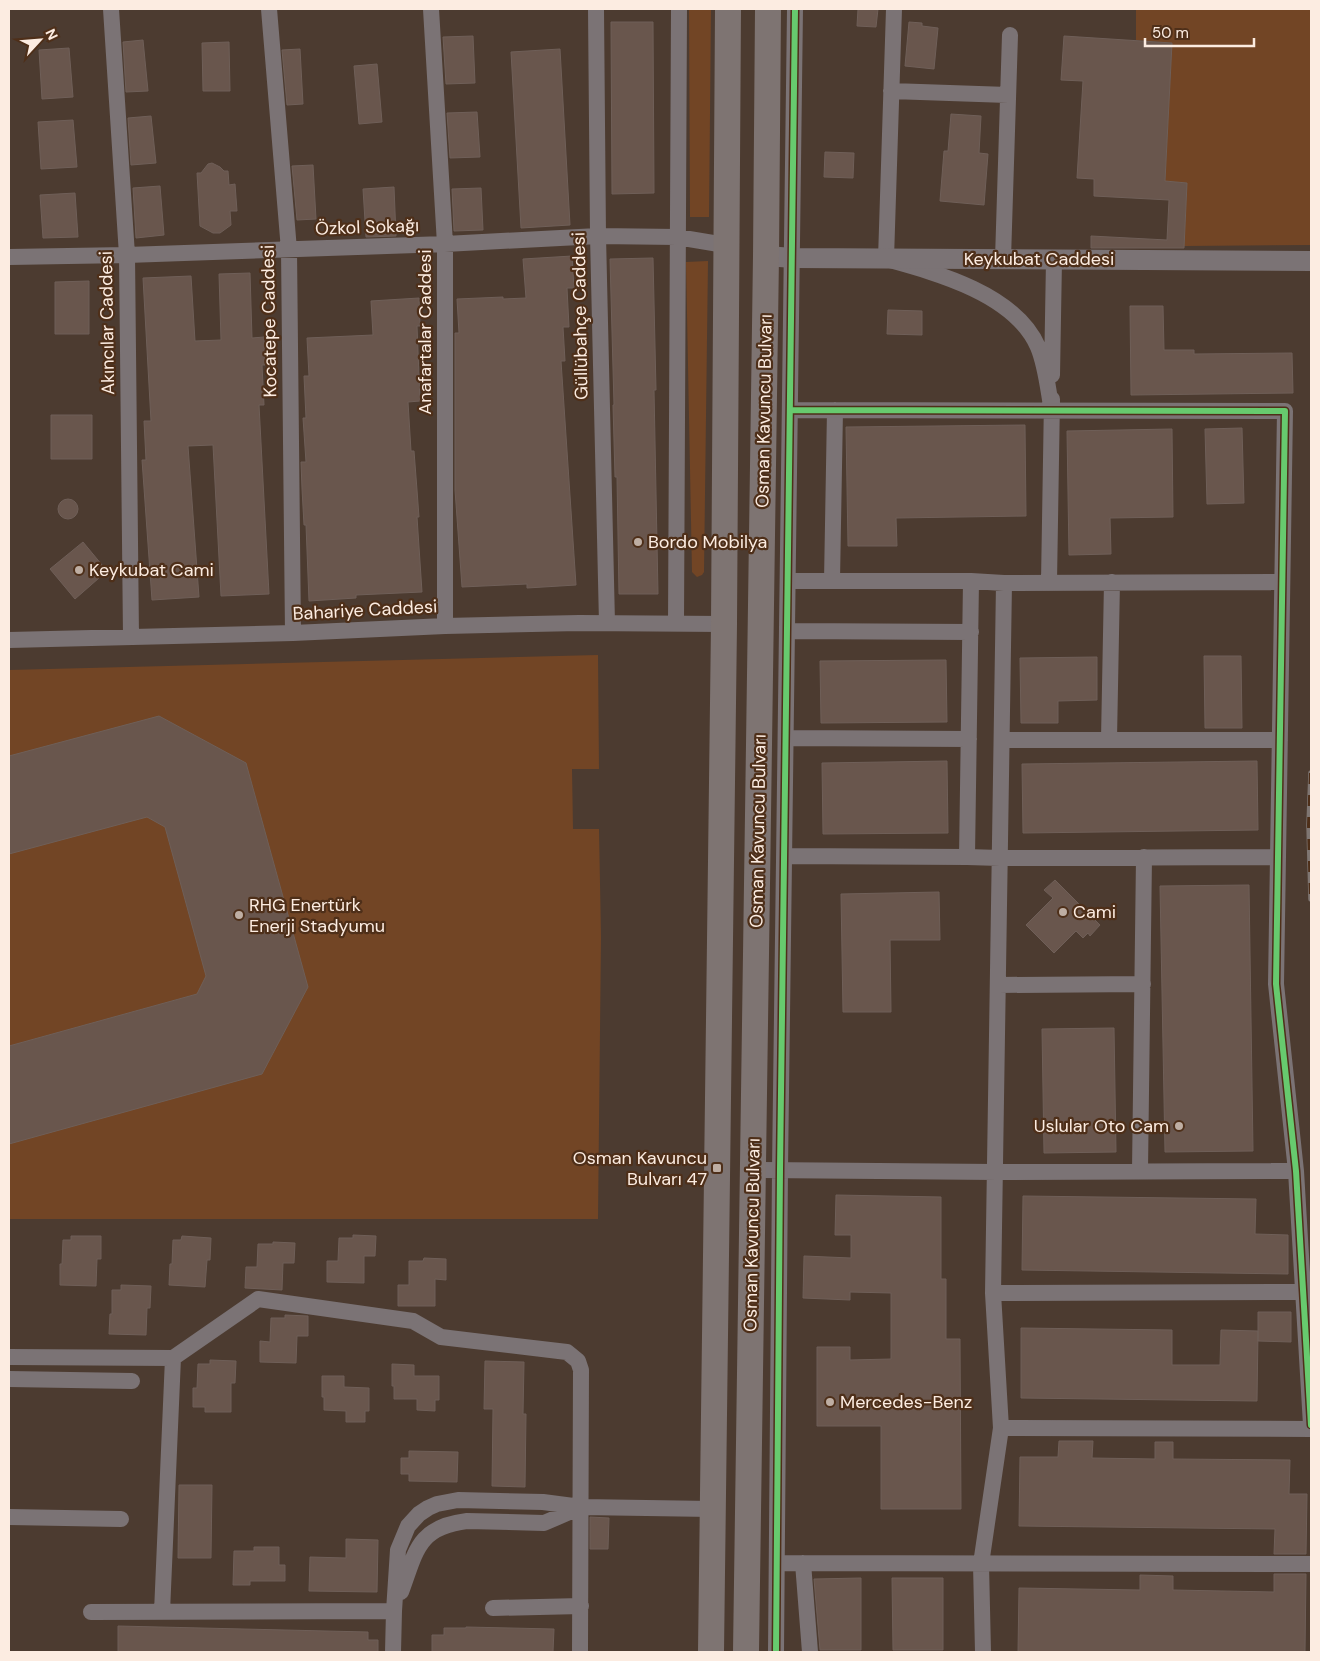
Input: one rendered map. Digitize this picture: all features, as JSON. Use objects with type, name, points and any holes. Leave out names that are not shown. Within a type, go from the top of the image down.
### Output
[{"type":"highway","name":"Osman Kavuncu Bulvarı","points":[[711,1652],[724,624],[728,9]]},
{"type":"highway","name":"Osman Kavuncu Bulvarı","points":[[746,1652],[768,9]]},
{"type":"highway","points":[[725,245],[766,256]]},
{"type":"street","name":"Akıncılar Caddesi","points":[[111,9],[127,255],[131,637]]},
{"type":"street","name":"Kocatepe Caddesi","points":[[269,9],[289,250],[294,633]]},
{"type":"street","name":"Anafartalar Caddesi","points":[[431,9],[445,244],[445,626]]},
{"type":"street","name":"Güllübahçe Caddesi","points":[[596,9],[598,236],[606,623]]},
{"type":"street","points":[[676,624],[679,9]]},
{"type":"street","points":[[776,1652],[780,1170],[795,9]]},
{"type":"street","points":[[894,9],[886,259],[969,288],[994,301],[1014,315],[1028,329],[1042,358],[1052,411]]},
{"type":"street","points":[[1003,259],[1010,36]]},
{"type":"street","points":[[891,91],[1008,95]]},
{"type":"street","name":"Özkol Sokağı","points":[[9,257],[289,250],[598,236],[677,238],[725,245]]},
{"type":"street","name":"Keykubat Caddesi","points":[[766,256],[886,259],[1311,261]]},
{"type":"street","points":[[1049,582],[1054,260]]},
{"type":"street","points":[[791,410],[1285,411],[1276,984],[1296,1171],[1311,1427],[1001,1428]]},
{"type":"street","points":[[832,581],[835,410]]},
{"type":"street","points":[[788,581],[1004,583],[1282,582]]},
{"type":"street","points":[[967,857],[972,582]]},
{"type":"street","points":[[1109,739],[1112,582]]},
{"type":"street","points":[[983,1652],[981,1564],[1001,1428],[994,1293],[1004,583]]},
{"type":"street","name":"Bahariye Caddesi","points":[[9,640],[294,633],[445,626],[606,623],[724,624]]},
{"type":"street","points":[[788,631],[972,632]]},
{"type":"street","points":[[786,738],[969,739]]},
{"type":"street","points":[[1002,740],[1280,740]]},
{"type":"street","points":[[784,856],[1000,858],[1278,857]]},
{"type":"street","points":[[1140,1171],[1144,857]]},
{"type":"street","points":[[998,985],[1143,984]]},
{"type":"street","points":[[753,1170],[995,1172],[1296,1171]]},
{"type":"street","points":[[994,1293],[1303,1292]]},
{"type":"street","points":[[9,1357],[173,1358],[258,1299],[413,1321],[441,1337],[567,1352],[578,1361],[581,1370],[580,1652]]},
{"type":"street","points":[[162,1612],[173,1358]]},
{"type":"street","points":[[9,1379],[132,1381]]},
{"type":"street","points":[[393,1652],[398,1550],[413,1519],[437,1504],[458,1500],[543,1502],[581,1507],[712,1509]]},
{"type":"street","points":[[394,1611],[415,1553],[423,1539],[433,1531],[447,1525],[467,1521],[544,1523],[581,1507]]},
{"type":"street","points":[[9,1517],[121,1519]]},
{"type":"street","points":[[777,1563],[1311,1564]]},
{"type":"street","points":[[803,1563],[810,1652]]},
{"type":"street","points":[[493,1608],[581,1606]]},
{"type":"street","points":[[91,1612],[394,1611]]},
{"type":"shaded area","points":[[689,9],[711,9],[709,217],[690,217]]},
{"type":"shaded area","points":[[1136,9],[1311,9],[1311,245],[1184,246],[1187,183],[1165,181],[1172,43],[1136,40]]},
{"type":"shaded area","points":[[708,261],[704,572],[697,577],[692,572],[686,262]]},
{"type":"shaded area","points":[[598,655],[599,769],[572,769],[573,829],[599,829],[601,937],[598,1219],[9,1219],[9,670]]},
{"type":"building","points":[[858,9],[878,9],[876,27],[857,26]]},
{"type":"building","points":[[611,22],[653,22],[654,193],[612,194]]},
{"type":"building","points":[[909,22],[922,23],[922,26],[938,28],[934,69],[905,66]]},
{"type":"building","points":[[473,36],[475,83],[446,84],[443,37]]},
{"type":"building","points":[[1064,36],[1172,43],[1165,181],[1187,183],[1184,248],[1091,248],[1091,236],[1167,240],[1169,200],[1094,196],[1094,179],[1077,178],[1083,81],[1061,80]]},
{"type":"building","points":[[143,40],[148,91],[126,92],[123,42]]},
{"type":"building","points":[[229,42],[230,91],[203,91],[202,43]]},
{"type":"building","points":[[69,48],[73,97],[42,99],[39,50]]},
{"type":"building","points":[[300,49],[303,104],[287,105],[282,50]]},
{"type":"building","points":[[560,49],[570,225],[521,228],[511,52]]},
{"type":"building","points":[[377,64],[382,122],[359,124],[354,66]]},
{"type":"building","points":[[477,112],[480,157],[450,158],[447,113]]},
{"type":"building","points":[[951,114],[981,116],[979,153],[988,154],[984,205],[940,201],[944,151],[948,151]]},
{"type":"building","points":[[151,116],[156,163],[131,165],[128,118]]},
{"type":"building","points":[[73,120],[77,167],[41,169],[38,122]]},
{"type":"building","points":[[825,152],[854,153],[853,178],[824,177]]},
{"type":"building","points":[[212,163],[224,171],[228,171],[229,185],[235,184],[237,211],[230,211],[231,225],[220,233],[213,233],[200,226],[197,173],[201,173],[208,164]]},
{"type":"building","points":[[313,165],[316,219],[297,220],[292,166]]},
{"type":"building","points":[[160,186],[164,235],[136,238],[133,188]]},
{"type":"building","points":[[394,187],[396,236],[366,237],[363,189]]},
{"type":"building","points":[[481,188],[483,230],[454,231],[452,189]]},
{"type":"building","points":[[75,193],[78,237],[43,238],[40,195]]},
{"type":"building","points":[[572,256],[574,288],[567,288],[569,327],[563,327],[565,361],[561,361],[576,585],[527,588],[527,584],[462,587],[455,490],[455,333],[459,333],[457,299],[526,298],[523,259]]},
{"type":"building","points":[[653,258],[658,594],[619,594],[610,259]]},
{"type":"building","points":[[250,273],[252,338],[264,337],[265,365],[262,365],[264,405],[259,405],[269,594],[221,596],[213,445],[188,446],[199,597],[152,600],[142,460],[146,460],[144,421],[151,421],[143,278],[191,276],[195,341],[221,340],[219,274]]},
{"type":"building","points":[[89,281],[89,334],[55,334],[55,282]]},
{"type":"building","points":[[419,298],[420,326],[417,326],[420,401],[408,402],[411,451],[414,451],[419,517],[417,517],[422,592],[356,595],[356,598],[309,601],[301,462],[306,462],[303,418],[306,418],[304,376],[309,376],[307,338],[373,335],[371,301]]},
{"type":"building","points":[[1130,306],[1163,306],[1164,350],[1194,350],[1194,354],[1292,353],[1293,393],[1131,395]]},
{"type":"building","points":[[888,310],[922,311],[922,335],[887,334]]},
{"type":"building","points":[[51,415],[92,415],[92,459],[51,459]]},
{"type":"building","points":[[1025,425],[1026,516],[896,518],[897,546],[848,546],[846,427]]},
{"type":"building","points":[[1242,428],[1244,503],[1207,504],[1205,429]]},
{"type":"building","points":[[1172,429],[1173,517],[1110,518],[1111,554],[1069,555],[1067,431]]},
{"type":"building","points":[[68,499],[75,502],[78,509],[75,516],[68,519],[61,516],[58,509],[61,502]]},
{"type":"building","name":"Keykubat Cami","points":[[83,542],[107,571],[75,599],[50,569]]},
{"type":"building","points":[[1204,656],[1241,656],[1242,728],[1205,728]]},
{"type":"building","points":[[1097,657],[1097,700],[1058,701],[1058,723],[1021,723],[1020,658]]},
{"type":"building","points":[[946,660],[947,722],[821,723],[820,661]]},
{"type":"building","name":"RHG Enertürk Enerji Stadyumu","points":[[159,716],[246,763],[308,987],[262,1074],[9,1144],[9,1046],[197,994],[206,976],[165,827],[147,817],[9,854],[9,756]]},
{"type":"building","points":[[947,761],[948,833],[823,834],[822,763]]},
{"type":"building","points":[[1257,761],[1258,830],[1023,833],[1022,764]]},
{"type":"building","name":"Cami","points":[[1055,880],[1100,925],[1090,936],[1088,933],[1083,938],[1076,931],[1054,953],[1026,925],[1053,898],[1044,890]]},
{"type":"building","points":[[1249,885],[1253,1151],[1165,1152],[1160,886]]},
{"type":"building","points":[[939,892],[940,940],[890,940],[891,1012],[843,1012],[841,894]]},
{"type":"building","points":[[1114,1028],[1116,1152],[1044,1153],[1042,1029]]},
{"type":"building","points":[[836,1195],[941,1197],[941,1279],[946,1279],[946,1339],[960,1339],[961,1509],[881,1509],[881,1426],[817,1426],[817,1347],[850,1347],[850,1360],[891,1359],[891,1293],[850,1292],[850,1300],[803,1298],[804,1256],[851,1258],[851,1235],[835,1235]]},
{"type":"building","points":[[1023,1196],[1256,1199],[1255,1234],[1288,1235],[1288,1274],[1022,1270]]},
{"type":"building","points":[[353,1235],[376,1236],[375,1256],[364,1256],[364,1283],[327,1282],[327,1261],[338,1261],[339,1238],[353,1238]]},
{"type":"building","points":[[71,1236],[101,1236],[101,1259],[97,1259],[96,1286],[60,1285],[63,1240],[71,1240]]},
{"type":"building","points":[[182,1236],[211,1238],[210,1260],[207,1260],[205,1287],[169,1285],[173,1240],[181,1240]]},
{"type":"building","points":[[273,1242],[295,1243],[294,1263],[283,1263],[282,1290],[245,1288],[246,1267],[257,1267],[258,1244],[273,1244]]},
{"type":"building","points":[[424,1258],[446,1259],[446,1280],[435,1279],[435,1306],[398,1306],[398,1285],[409,1285],[409,1261],[423,1261]]},
{"type":"building","points":[[121,1285],[151,1286],[150,1308],[147,1308],[146,1335],[109,1334],[110,1314],[112,1314],[112,1290],[121,1290]]},
{"type":"building","points":[[1258,1312],[1291,1312],[1291,1342],[1258,1341]]},
{"type":"building","points":[[285,1315],[308,1316],[308,1336],[297,1336],[296,1363],[260,1362],[260,1341],[270,1342],[271,1318],[285,1318]]},
{"type":"building","points":[[1021,1328],[1172,1330],[1172,1365],[1220,1365],[1221,1330],[1258,1331],[1257,1401],[1021,1398]]},
{"type":"building","points":[[210,1360],[236,1361],[235,1383],[231,1383],[231,1412],[205,1412],[205,1407],[193,1407],[193,1388],[197,1388],[198,1364],[210,1364]]},
{"type":"building","points":[[485,1361],[524,1362],[523,1414],[526,1414],[525,1487],[492,1486],[493,1409],[484,1409]]},
{"type":"building","points":[[392,1364],[414,1365],[414,1376],[439,1376],[439,1400],[435,1400],[435,1411],[417,1410],[417,1399],[394,1399]]},
{"type":"building","points":[[322,1376],[344,1376],[344,1387],[369,1388],[369,1411],[365,1411],[365,1422],[346,1422],[346,1411],[324,1410]]},
{"type":"building","points":[[1059,1441],[1093,1441],[1092,1458],[1155,1459],[1155,1442],[1173,1442],[1173,1459],[1290,1460],[1289,1494],[1307,1494],[1306,1554],[1274,1554],[1275,1529],[1019,1526],[1020,1457],[1058,1457]]},
{"type":"building","points":[[409,1451],[458,1452],[457,1482],[409,1481],[409,1474],[401,1474],[401,1458],[409,1458]]},
{"type":"building","points":[[179,1485],[212,1485],[211,1558],[178,1558]]},
{"type":"building","points":[[590,1517],[609,1518],[608,1549],[590,1549]]},
{"type":"building","points":[[346,1539],[378,1540],[377,1592],[309,1591],[310,1557],[346,1558]]},
{"type":"building","points":[[254,1547],[279,1547],[279,1565],[285,1565],[285,1581],[250,1581],[250,1585],[233,1585],[234,1551],[254,1551]]},
{"type":"building","points":[[1274,1574],[1306,1574],[1305,1652],[1018,1652],[1019,1588],[1140,1590],[1140,1575],[1173,1576],[1173,1590],[1274,1592]]},
{"type":"building","points":[[861,1578],[861,1650],[820,1650],[814,1579]]},
{"type":"building","points":[[892,1578],[943,1578],[943,1650],[893,1650]]},
{"type":"building","points":[[118,1626],[368,1632],[368,1640],[378,1640],[378,1652],[118,1652]]},
{"type":"building","points":[[444,1628],[554,1629],[553,1652],[432,1652],[432,1635],[444,1635]]},
{"type":"railway","points":[[1311,773],[1309,825],[1311,899]]},
{"type":"cycle path","points":[[776,1652],[780,1170],[795,9]]},
{"type":"cycle path","points":[[791,410],[1285,411],[1276,984],[1296,1171],[1311,1425]]},
{"type":"place","name":"Bordo Mobilya","points":[[638,542]]},
{"type":"place","name":"Keykubat Cami","points":[[79,570]]},
{"type":"place","name":"Cami","points":[[1063,912]]},
{"type":"place","name":"RHG Enertürk Enerji Stadyumu","points":[[239,915]]},
{"type":"place","name":"Uslular Oto Cam","points":[[1179,1126]]},
{"type":"place","name":"Osman Kavuncu Bulvarı 47","points":[[717,1168]]},
{"type":"place","name":"Mercedes-Benz","points":[[830,1402]]}]
